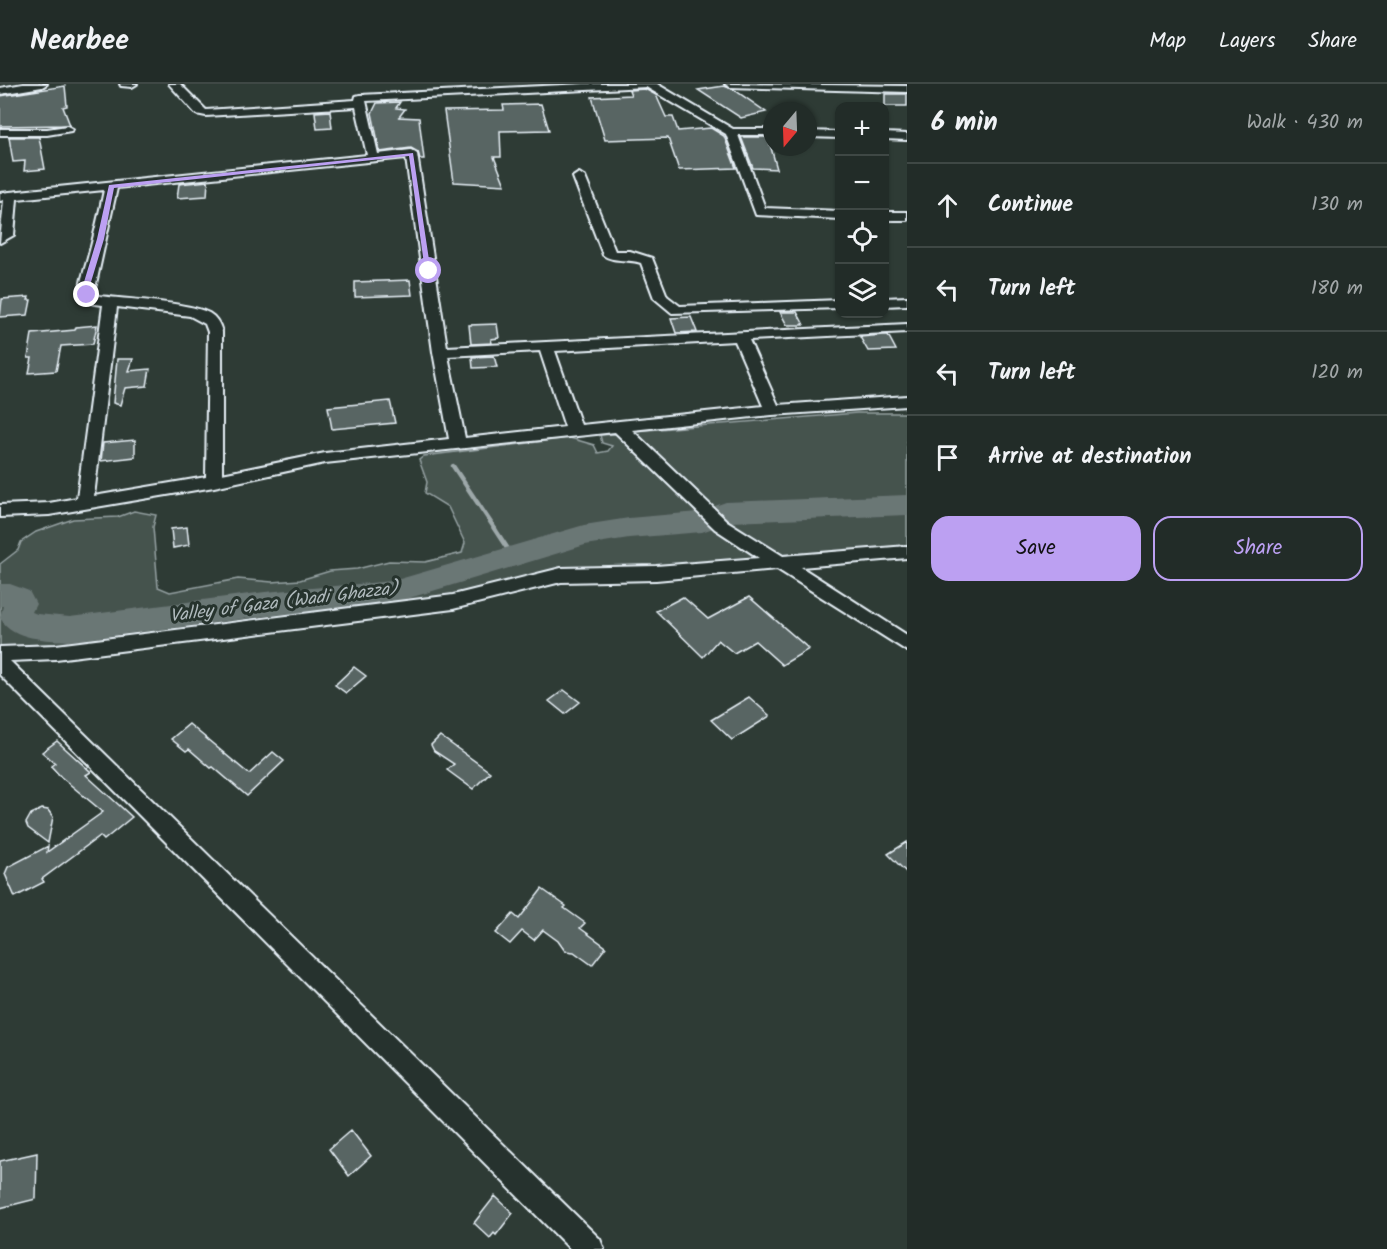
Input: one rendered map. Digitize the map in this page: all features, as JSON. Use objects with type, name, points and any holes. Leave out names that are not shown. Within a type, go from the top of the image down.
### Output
[{"type":"street","points":[[0,91],[36,84]]},
{"type":"street","points":[[125,84],[132,84]]},
{"type":"street","points":[[174,84],[200,112],[206,113],[361,104]]},
{"type":"street","points":[[648,84],[730,132],[763,132]]},
{"type":"street","points":[[373,157],[360,98],[482,87],[652,84]]},
{"type":"street","points":[[730,84],[907,89]]},
{"type":"street","points":[[0,132],[47,132],[67,129]]},
{"type":"street","points":[[730,132],[760,212],[835,215]]},
{"type":"street","points":[[817,134],[835,135]]},
{"type":"street","points":[[889,136],[907,136]]},
{"type":"street","points":[[0,239],[7,235],[5,196],[411,154],[440,352],[458,445]]},
{"type":"street","points":[[579,177],[610,255],[630,255],[647,261],[661,298],[677,310],[835,304]]},
{"type":"street","points":[[111,186],[101,239],[86,291],[87,295],[95,300],[192,312],[206,316],[213,322],[215,332],[214,481]]},
{"type":"street","points":[[889,216],[907,216]]},
{"type":"street","points":[[85,502],[111,301]]},
{"type":"street","points":[[889,302],[907,301]]},
{"type":"street","points":[[440,352],[907,328]]},
{"type":"street","points":[[741,338],[772,410]]},
{"type":"street","points":[[546,347],[575,432]]},
{"type":"street","points":[[0,511],[49,509],[214,481],[325,458],[772,410],[907,401]]},
{"type":"street","points":[[619,427],[721,525],[907,644]]},
{"type":"street","points":[[0,654],[56,652],[453,602],[561,575],[656,573],[907,552]]},
{"type":"street","points":[[0,663],[385,1048],[590,1249]]},
{"type":"shaded area","points":[[857,413],[907,413],[907,546],[783,557],[727,522],[634,431]]},
{"type":"shaded area","points":[[616,434],[715,530],[762,557],[656,567],[558,570],[455,594],[383,605],[60,645],[0,647],[0,564],[18,550],[21,542],[36,532],[73,519],[118,517],[134,511],[156,515],[153,527],[158,587],[170,592],[238,579],[272,582],[300,580],[330,571],[357,569],[389,561],[425,562],[462,553],[465,543],[448,507],[425,493],[427,482],[419,460],[424,456],[570,438],[594,445],[598,453],[608,451],[612,446],[602,443],[600,435]]},
{"type":"building","points":[[65,86],[67,106],[63,107],[70,125],[0,126],[0,96]]},
{"type":"building","points":[[724,86],[733,89],[763,110],[763,113],[741,118],[698,90]]},
{"type":"building","points":[[645,89],[656,95],[666,117],[673,117],[678,131],[711,128],[724,136],[736,168],[679,170],[668,138],[605,140],[592,97],[631,95],[629,90]]},
{"type":"building","points":[[885,94],[907,94],[907,106],[889,106],[889,102],[885,102]]},
{"type":"building","points":[[400,102],[396,108],[405,109],[399,117],[419,118],[424,159],[420,159],[418,152],[411,148],[380,152],[372,113],[377,103]]},
{"type":"building","points":[[541,104],[549,130],[500,131],[501,157],[494,157],[505,185],[454,182],[444,111],[504,110],[503,105]]},
{"type":"building","points":[[330,111],[332,128],[317,129],[315,112]]},
{"type":"building","points":[[9,137],[39,137],[45,169],[24,171],[25,161],[13,162]]},
{"type":"building","points":[[741,137],[763,137],[763,156],[773,156],[777,169],[753,168]]},
{"type":"building","points":[[208,181],[207,196],[177,198],[179,184]]},
{"type":"building","points":[[410,280],[412,295],[355,297],[355,282]]},
{"type":"building","points":[[29,297],[28,300],[31,300],[28,315],[0,317],[2,299]]},
{"type":"building","points":[[780,312],[797,312],[804,325],[787,325]]},
{"type":"building","points":[[691,317],[697,332],[676,333],[671,318]]},
{"type":"building","points":[[497,324],[499,338],[491,339],[492,343],[471,344],[469,325]]},
{"type":"building","points":[[97,325],[93,344],[61,346],[56,371],[29,373],[32,358],[28,358],[32,334],[75,330],[76,327]]},
{"type":"building","points":[[888,335],[896,350],[868,351],[860,337]]},
{"type":"building","points":[[494,356],[497,367],[473,368],[472,357]]},
{"type":"building","points":[[117,359],[133,359],[129,371],[150,369],[147,386],[125,388],[120,405],[113,403]]},
{"type":"building","points":[[390,401],[395,423],[332,429],[328,407]]},
{"type":"building","points":[[135,440],[135,457],[101,461],[103,443]]},
{"type":"building","points":[[187,527],[189,545],[173,548],[171,529]]},
{"type":"building","points":[[683,597],[708,619],[749,597],[809,649],[782,665],[755,641],[734,653],[718,640],[703,657],[656,611]]},
{"type":"building","points":[[354,667],[366,676],[346,693],[335,685]]},
{"type":"building","points":[[564,690],[580,702],[565,714],[549,701]]},
{"type":"building","points":[[749,697],[770,716],[732,740],[711,720]]},
{"type":"building","points":[[189,724],[249,774],[273,752],[284,761],[247,796],[189,749],[186,751],[171,739]]},
{"type":"building","points":[[440,736],[490,772],[473,789],[447,770],[454,764],[434,751],[431,745]]},
{"type":"building","points":[[57,741],[91,772],[86,775],[132,817],[104,840],[100,836],[42,879],[44,882],[15,897],[5,874],[8,867],[48,846],[47,852],[103,812],[51,766],[55,763],[42,752]]},
{"type":"building","points":[[42,809],[48,810],[53,817],[48,843],[28,828],[26,823],[31,814]]},
{"type":"building","points":[[907,842],[907,873],[888,854]]},
{"type":"building","points":[[542,889],[585,923],[580,928],[606,947],[592,965],[574,952],[565,951],[558,941],[543,930],[534,940],[522,931],[510,944],[496,933],[513,914],[519,919]]},
{"type":"building","points":[[351,1130],[371,1156],[349,1176],[329,1149]]},
{"type":"building","points":[[37,1153],[36,1199],[0,1208],[0,1161]]},
{"type":"building","points":[[495,1196],[513,1213],[496,1235],[494,1233],[490,1238],[474,1223]]},
{"type":"waterway","points":[[453,466],[495,529]]},
{"type":"waterway","name":"Valley of Gaza (Wadi Ghazza)","points":[[0,595],[10,595],[18,599],[20,604],[15,616],[27,623],[41,627],[70,629],[265,604],[393,592],[584,535],[629,528],[702,522],[726,512],[907,505]]},
{"type":"waterway","points":[[494,528],[513,557]]},
{"type":"route","points":[[87,295],[86,291],[101,239],[111,186],[411,154],[429,271]]}]
